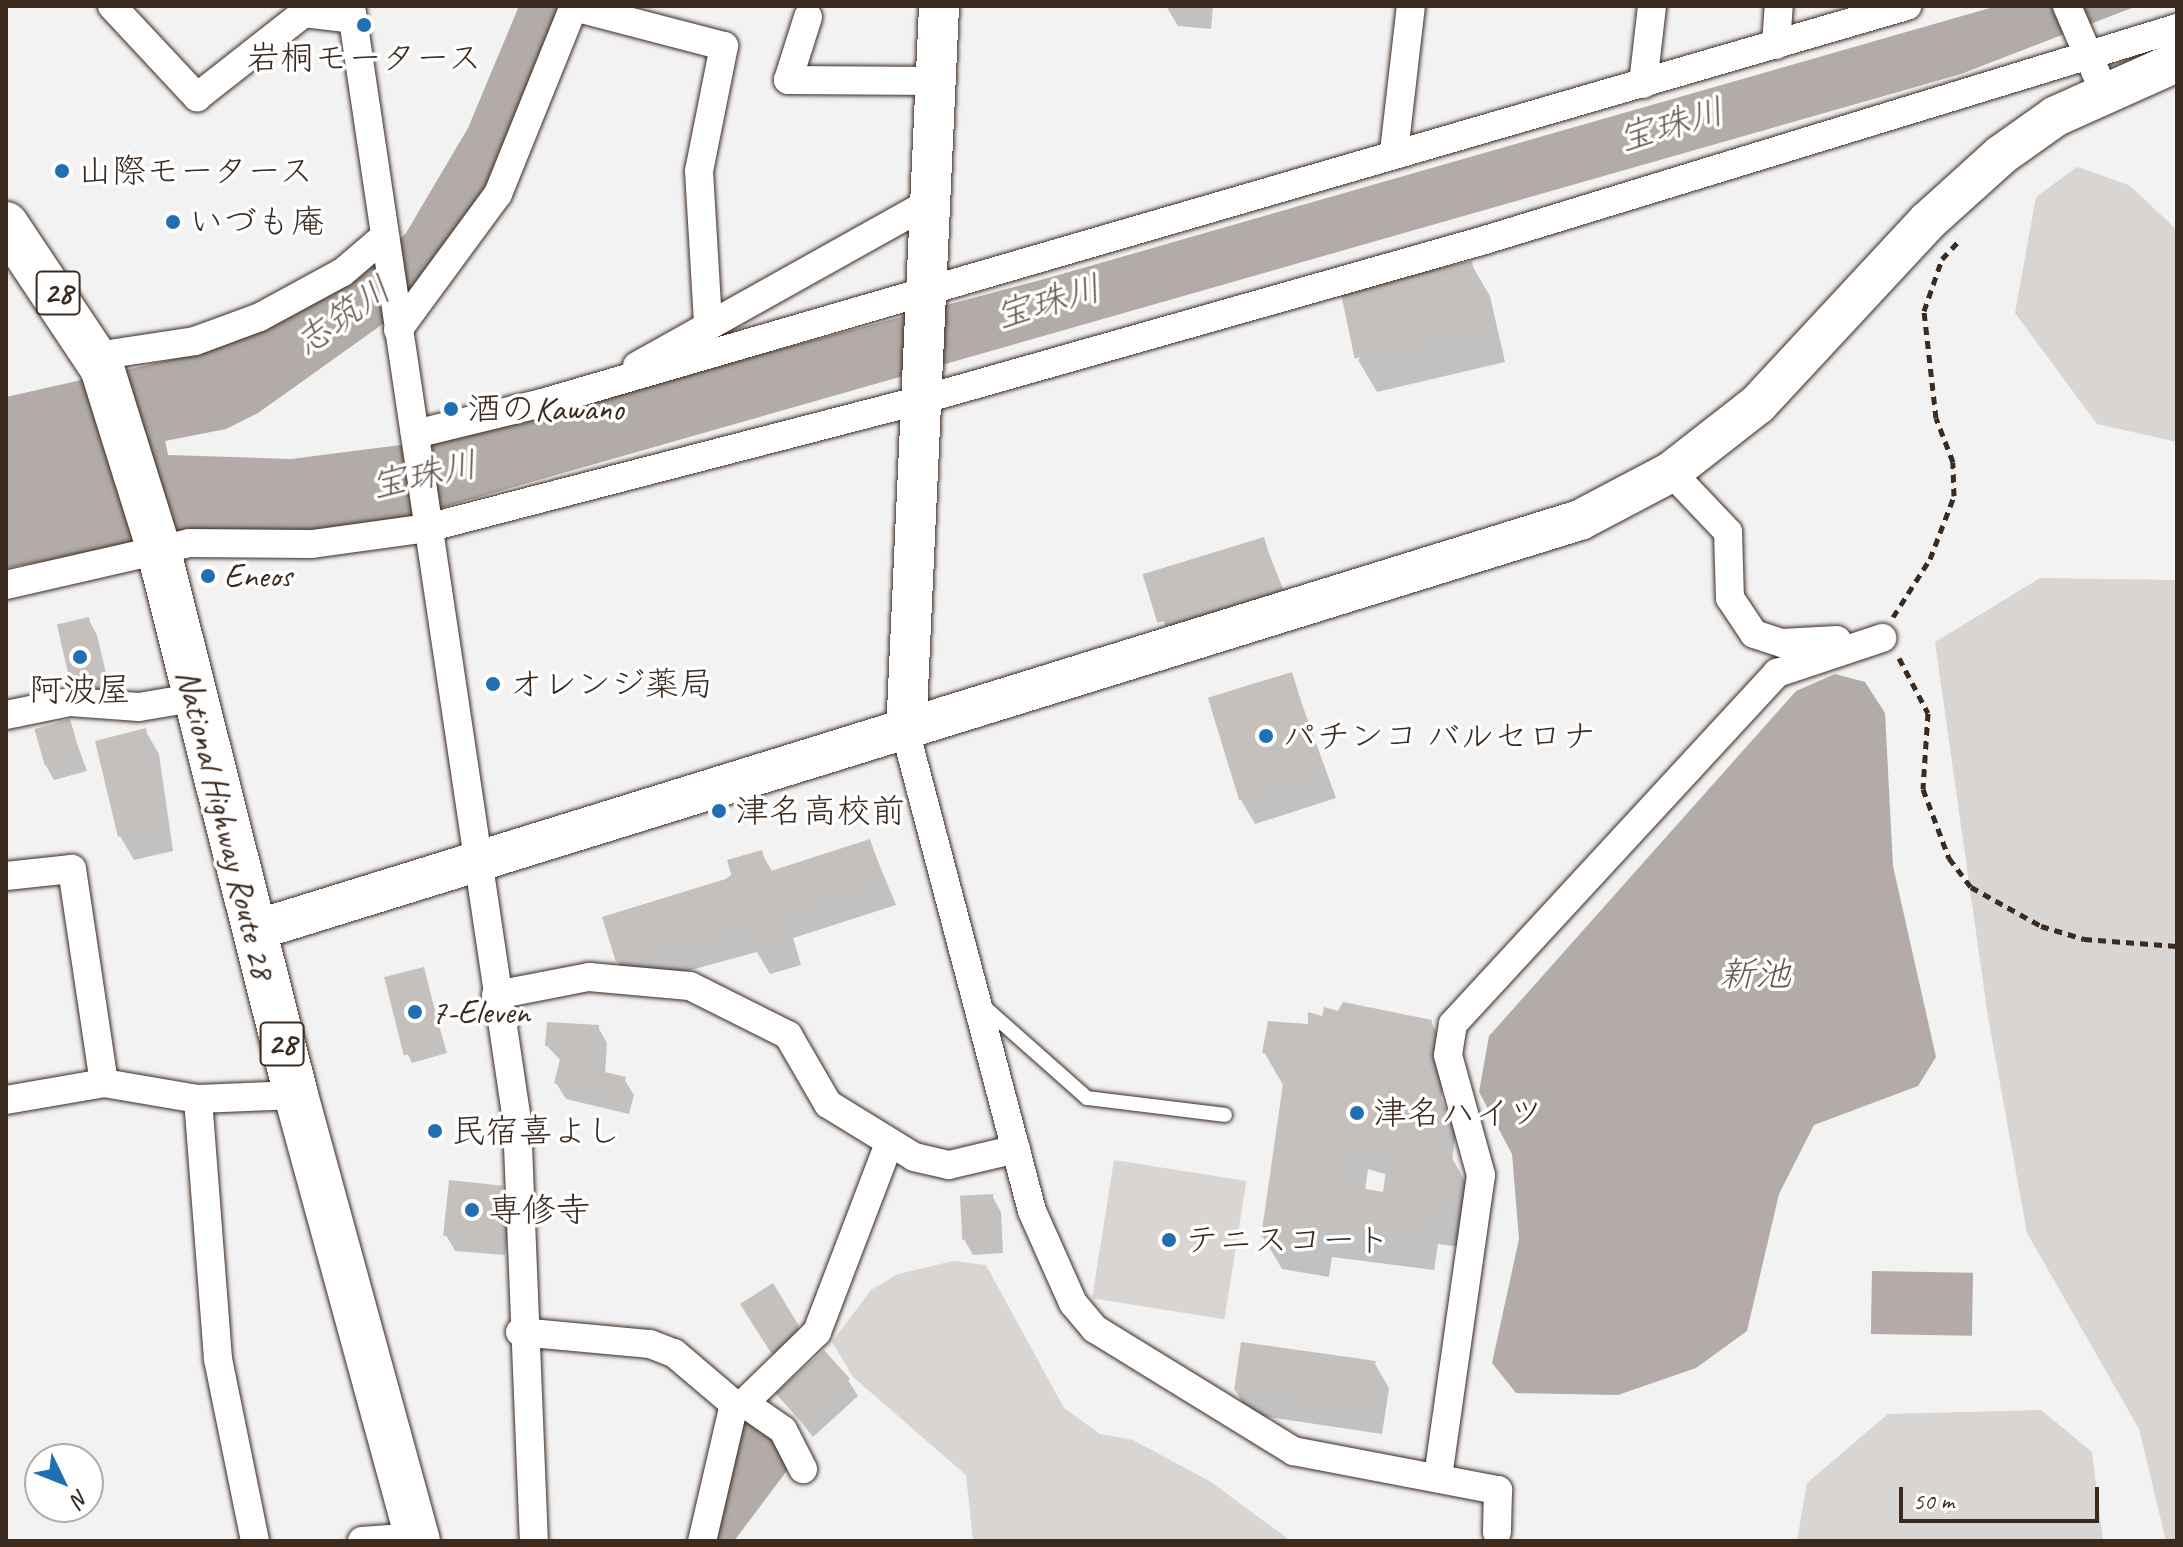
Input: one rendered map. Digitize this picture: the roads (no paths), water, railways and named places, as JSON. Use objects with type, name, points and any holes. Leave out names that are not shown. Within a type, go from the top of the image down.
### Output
[{"type":"highway","name":"National Highway Route 28","points":[[6,224],[99,362],[159,548],[193,698],[253,931],[418,1539]]},
{"type":"street","points":[[112,6],[197,97],[296,10],[352,13],[415,434],[474,866],[523,1175],[520,1332],[534,1541]]},
{"type":"street","points":[[398,325],[498,194],[574,6],[724,46],[699,171],[708,321]]},
{"type":"street","points":[[939,6],[906,734],[1016,1149],[1063,1286],[1095,1329],[1293,1451],[1498,1490],[1497,1536]]},
{"type":"street","points":[[1394,152],[1411,6]]},
{"type":"street","points":[[1643,84],[1652,6]]},
{"type":"street","points":[[1776,45],[1779,6]]},
{"type":"street","points":[[415,434],[925,296],[1394,152],[1643,84],[1907,6]]},
{"type":"street","points":[[2067,6],[2084,53],[2105,94]]},
{"type":"street","points":[[808,17],[788,80],[936,81]]},
{"type":"street","points":[[6,585],[189,543],[312,544],[426,524],[921,397],[1485,240],[2084,53],[2177,28]]},
{"type":"street","points":[[253,931],[1496,552],[1580,520],[1671,472],[1791,373],[1959,190],[2031,133],[2105,94],[2177,62]]},
{"type":"street","points":[[636,374],[637,360],[930,202]]},
{"type":"street","points":[[99,362],[195,341],[260,317],[343,272],[385,241]]},
{"type":"street","points":[[1438,1477],[1481,1175],[1448,1055],[1453,1024],[1777,673],[1882,638],[1782,643],[1754,634],[1730,598],[1728,532],[1671,472]]},
{"type":"street","points":[[6,715],[70,702],[139,707],[193,698]]},
{"type":"street","points":[[6,876],[72,869],[104,1083]]},
{"type":"street","points":[[496,995],[589,977],[690,986],[797,1042],[828,1104],[889,1143],[936,1165],[1016,1149]]},
{"type":"street","points":[[6,1100],[104,1083],[198,1099],[296,1095]]},
{"type":"street","points":[[198,1099],[218,1359],[255,1541]]},
{"type":"street","points":[[702,1541],[739,1403],[817,1332],[889,1143]]},
{"type":"street","points":[[520,1332],[650,1344],[674,1353],[739,1403],[783,1430],[803,1469]]},
{"type":"street","points":[[362,1541],[418,1539]]},
{"type":"lane","points":[[976,1000],[1087,1098],[1225,1115]]},
{"type":"water","points":[[519,6],[569,6],[503,170],[387,321],[258,413],[226,429],[165,441],[168,455],[291,459],[432,441],[1048,278],[1997,6],[2137,6],[1961,74],[409,517],[324,535],[191,536],[6,568],[6,397],[192,355],[376,261],[406,233],[468,128]]},
{"type":"water","name":"新池","points":[[1835,674],[1865,682],[1885,713],[1893,866],[1936,1057],[1918,1086],[1814,1125],[1779,1194],[1747,1331],[1696,1368],[1618,1395],[1516,1393],[1492,1363],[1519,1239],[1512,1154],[1479,1092],[1489,1036],[1796,691]]},
{"type":"water","points":[[1872,1271],[1973,1273],[1972,1336],[1871,1334]]},
{"type":"water","points":[[748,1420],[766,1425],[789,1468],[734,1541],[712,1541],[740,1427]]},
{"type":"place","name":"岩桐モータース","points":[[364,25]]},
{"type":"place","name":"山際モータース","points":[[62,171]]},
{"type":"place","name":"いづも庵","points":[[173,222]]},
{"type":"place","name":"酒のKawano","points":[[451,409]]},
{"type":"place","name":"Eneos","points":[[208,576]]},
{"type":"place","name":"阿波屋","points":[[80,657]]},
{"type":"place","name":"オレンジ薬局","points":[[493,684]]},
{"type":"place","name":"パチンコ バルセロナ","points":[[1266,736]]},
{"type":"place","name":"津名高校前","points":[[719,811]]},
{"type":"place","name":"7-Eleven","points":[[415,1012]]},
{"type":"place","name":"津名ハイツ","points":[[1357,1113]]},
{"type":"place","name":"民宿喜よし","points":[[435,1131]]},
{"type":"place","name":"専修寺","points":[[472,1210]]},
{"type":"place","name":"テニスコート","points":[[1169,1240]]},
{"type":"water label","name":"宝珠川","points":[[1671,125]]},
{"type":"water label","name":"宝珠川","points":[[1048,302]]},
{"type":"water label","name":"志筑川","points":[[343,316]]},
{"type":"water label","name":"宝珠川","points":[[424,475]]}]
